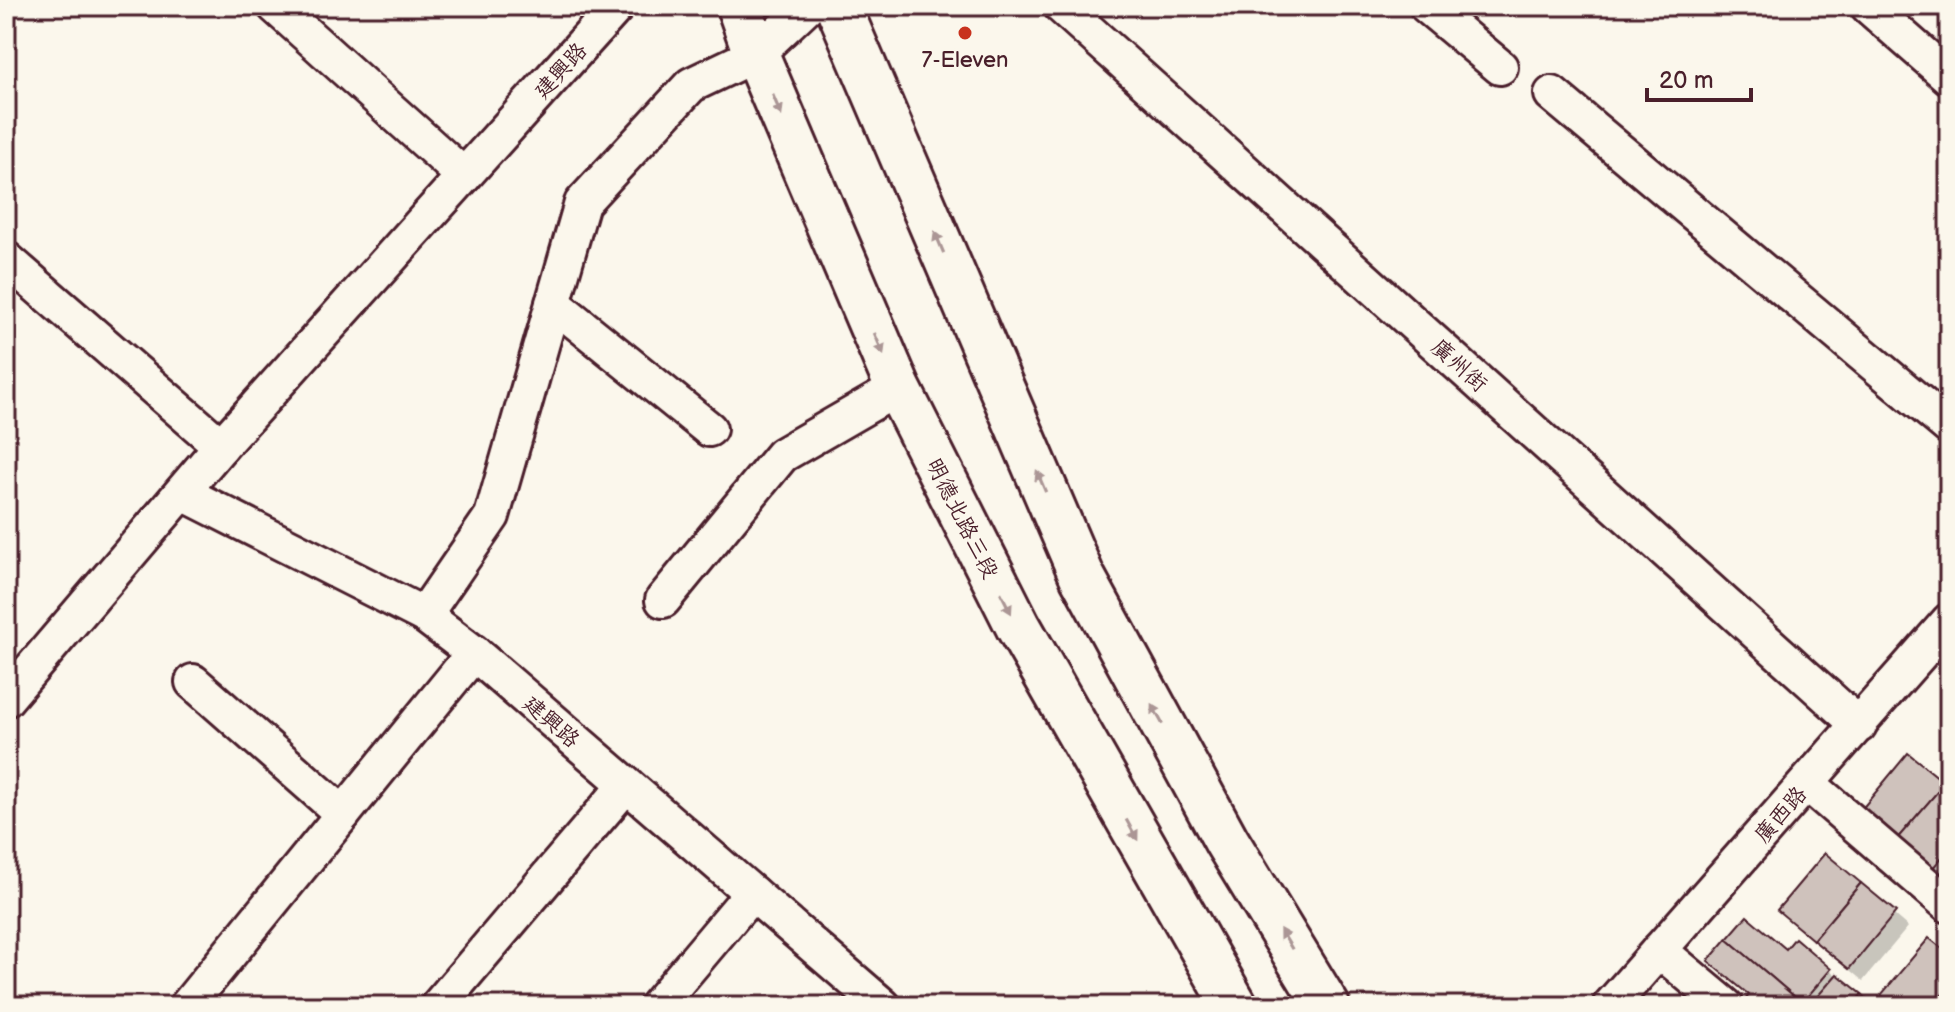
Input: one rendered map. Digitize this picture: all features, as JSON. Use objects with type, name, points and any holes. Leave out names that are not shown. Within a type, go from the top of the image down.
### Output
[{"type":"main road","name":"明德北路三段","points":[[739,6],[756,54],[898,388],[1018,626],[1235,1006]]},
{"type":"main road","points":[[838,6],[1082,576],[1227,842],[1327,1006]]},
{"type":"street","points":[[275,6],[464,176]]},
{"type":"street","points":[[424,615],[492,516],[582,203],[691,85],[756,54],[807,6]]},
{"type":"street","name":"廣州街","points":[[1061,6],[1859,725]]},
{"type":"street","points":[[1427,6],[1500,67]]},
{"type":"street","points":[[1868,6],[1949,77]]},
{"type":"street","name":"建興路","points":[[6,699],[221,446],[464,176],[602,11]]},
{"type":"street","points":[[1552,94],[1949,427]]},
{"type":"street","points":[[6,259],[221,446]]},
{"type":"street","points":[[553,303],[709,429]]},
{"type":"street","points":[[663,600],[782,455],[898,388]]},
{"type":"street","name":"建興路","points":[[183,493],[424,615],[474,653],[876,1004]]},
{"type":"street","name":"廣西路","points":[[1610,1006],[1949,621]]},
{"type":"street","points":[[187,1006],[474,653]]},
{"type":"street","points":[[193,682],[343,814]]},
{"type":"street","points":[[1807,783],[1949,905]]},
{"type":"street","points":[[438,1006],[626,785]]},
{"type":"street","points":[[657,1006],[752,893]]},
{"type":"street","points":[[1659,950],[1726,1006]]},
{"type":"building","points":[[1908,753],[1945,783],[1896,840],[1861,810]]},
{"type":"building","points":[[1945,783],[1949,786],[1949,849],[1932,869],[1896,840]]},
{"type":"building","points":[[1825,853],[1861,883],[1813,940],[1777,910]]},
{"type":"building","points":[[1861,883],[1896,912],[1849,969],[1813,940]]},
{"type":"building","points":[[1747,916],[1786,949],[1795,938],[1831,969],[1802,1003],[1727,939]]},
{"type":"building","points":[[1929,938],[1949,954],[1949,987],[1933,1006],[1895,1006],[1881,995]]},
{"type":"building","points":[[1727,939],[1802,1003],[1799,1006],[1740,1006],[1749,995],[1708,961]]},
{"type":"building","points":[[1837,974],[1862,994],[1852,1006],[1809,1006]]},
{"type":"building","points":[[1949,987],[1949,1006],[1933,1006]]},
{"type":"building","points":[[1862,994],[1875,1006],[1852,1006]]},
{"type":"place","name":"7-Eleven","points":[[965,33]]}]
